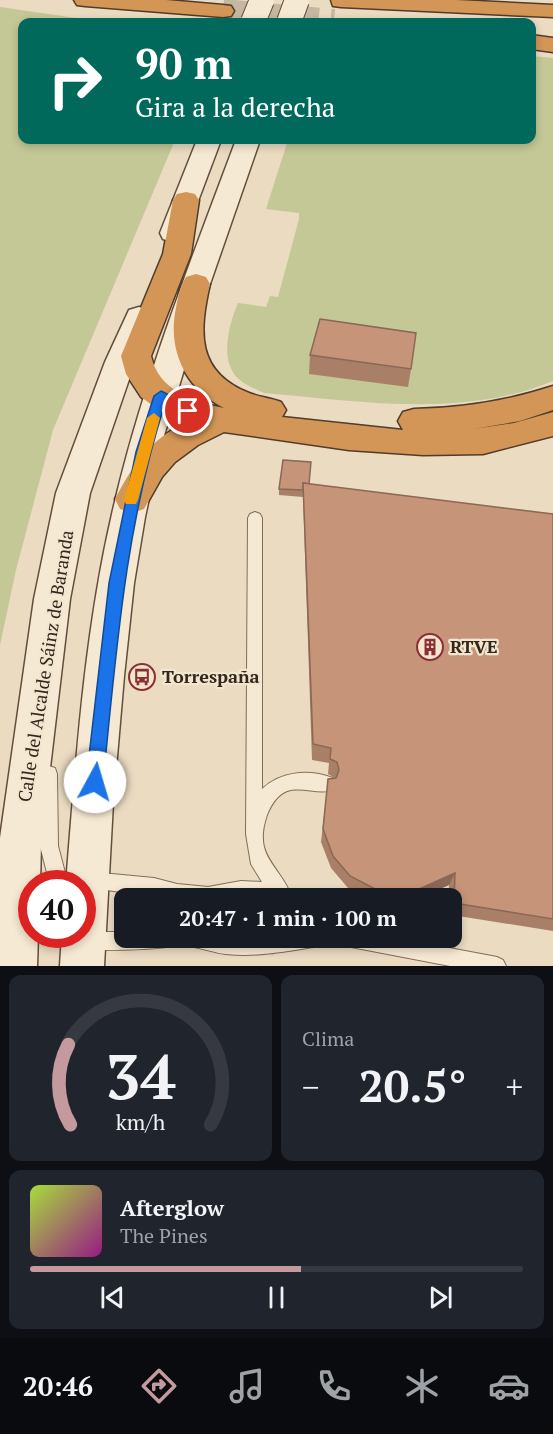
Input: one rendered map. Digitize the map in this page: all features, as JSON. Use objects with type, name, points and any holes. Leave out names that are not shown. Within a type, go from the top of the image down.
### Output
[{"type":"highway","points":[[85,0],[223,11]]},
{"type":"highway","points":[[341,1],[553,11]]},
{"type":"highway","points":[[536,43],[553,45]]},
{"type":"highway","points":[[186,200],[177,254],[136,356],[138,369],[146,382],[161,396],[188,411],[221,420],[333,437],[390,442],[476,442],[525,433],[553,424]]},
{"type":"highway","points":[[196,284],[188,326],[190,353],[199,371],[212,386],[227,398],[246,406],[383,422],[440,421],[488,415],[553,398]]},
{"type":"highway","points":[[132,499],[157,459],[201,428],[221,420]]},
{"type":"street","points":[[255,18],[262,0]]},
{"type":"street","points":[[290,18],[297,0]]},
{"type":"street","name":"Calle del Alcalde Sáinz de Baranda","points":[[15,966],[20,844],[52,599],[73,493],[120,362],[207,144]]},
{"type":"street","points":[[77,870],[93,803],[116,583],[142,452],[196,284],[247,144]]},
{"type":"street","points":[[0,917],[20,844]]},
{"type":"lane","points":[[255,518],[254,834],[260,864],[275,888]]},
{"type":"lane","points":[[52,599],[60,652],[59,672]]},
{"type":"lane","points":[[51,755],[47,802],[49,846],[66,870]]},
{"type":"lane","points":[[254,834],[261,806],[274,788],[292,781],[306,780],[327,784]]},
{"type":"lane","points":[[96,883],[158,888]]},
{"type":"lane","points":[[96,946],[114,944]]},
{"type":"lane","points":[[403,948],[497,966]]},
{"type":"green space","points":[[0,7],[76,18],[18,18],[18,144],[173,144],[53,430],[16,570],[0,645]]},
{"type":"green space","points":[[536,56],[553,58],[553,381],[518,393],[447,404],[373,403],[264,393],[247,385],[233,372],[229,364],[228,338],[235,311],[238,303],[266,307],[270,296],[278,297],[299,219],[299,213],[266,209],[287,144],[536,144]]},
{"type":"building","points":[[320,319],[416,333],[411,369],[310,355]]},
{"type":"building","points":[[283,460],[311,462],[309,484],[303,483],[303,490],[279,489]]},
{"type":"building","name":"RTVE","points":[[303,483],[553,514],[553,919],[462,904],[462,888],[454,888],[455,873],[421,888],[373,888],[350,876],[333,856],[323,829],[328,779],[336,778],[339,770],[337,762],[330,759],[331,748],[313,744]]},
{"type":"tunnel","points":[[223,11],[301,18]]},
{"type":"slow traffic","points":[[131,500],[142,452],[154,418]]},
{"type":"place","name":"RTVE","points":[[430,647]]},
{"type":"place","name":"Torrespaña","points":[[142,677]]},
{"type":"route","points":[[95,782],[116,583],[142,452],[161,396],[188,411]]}]
